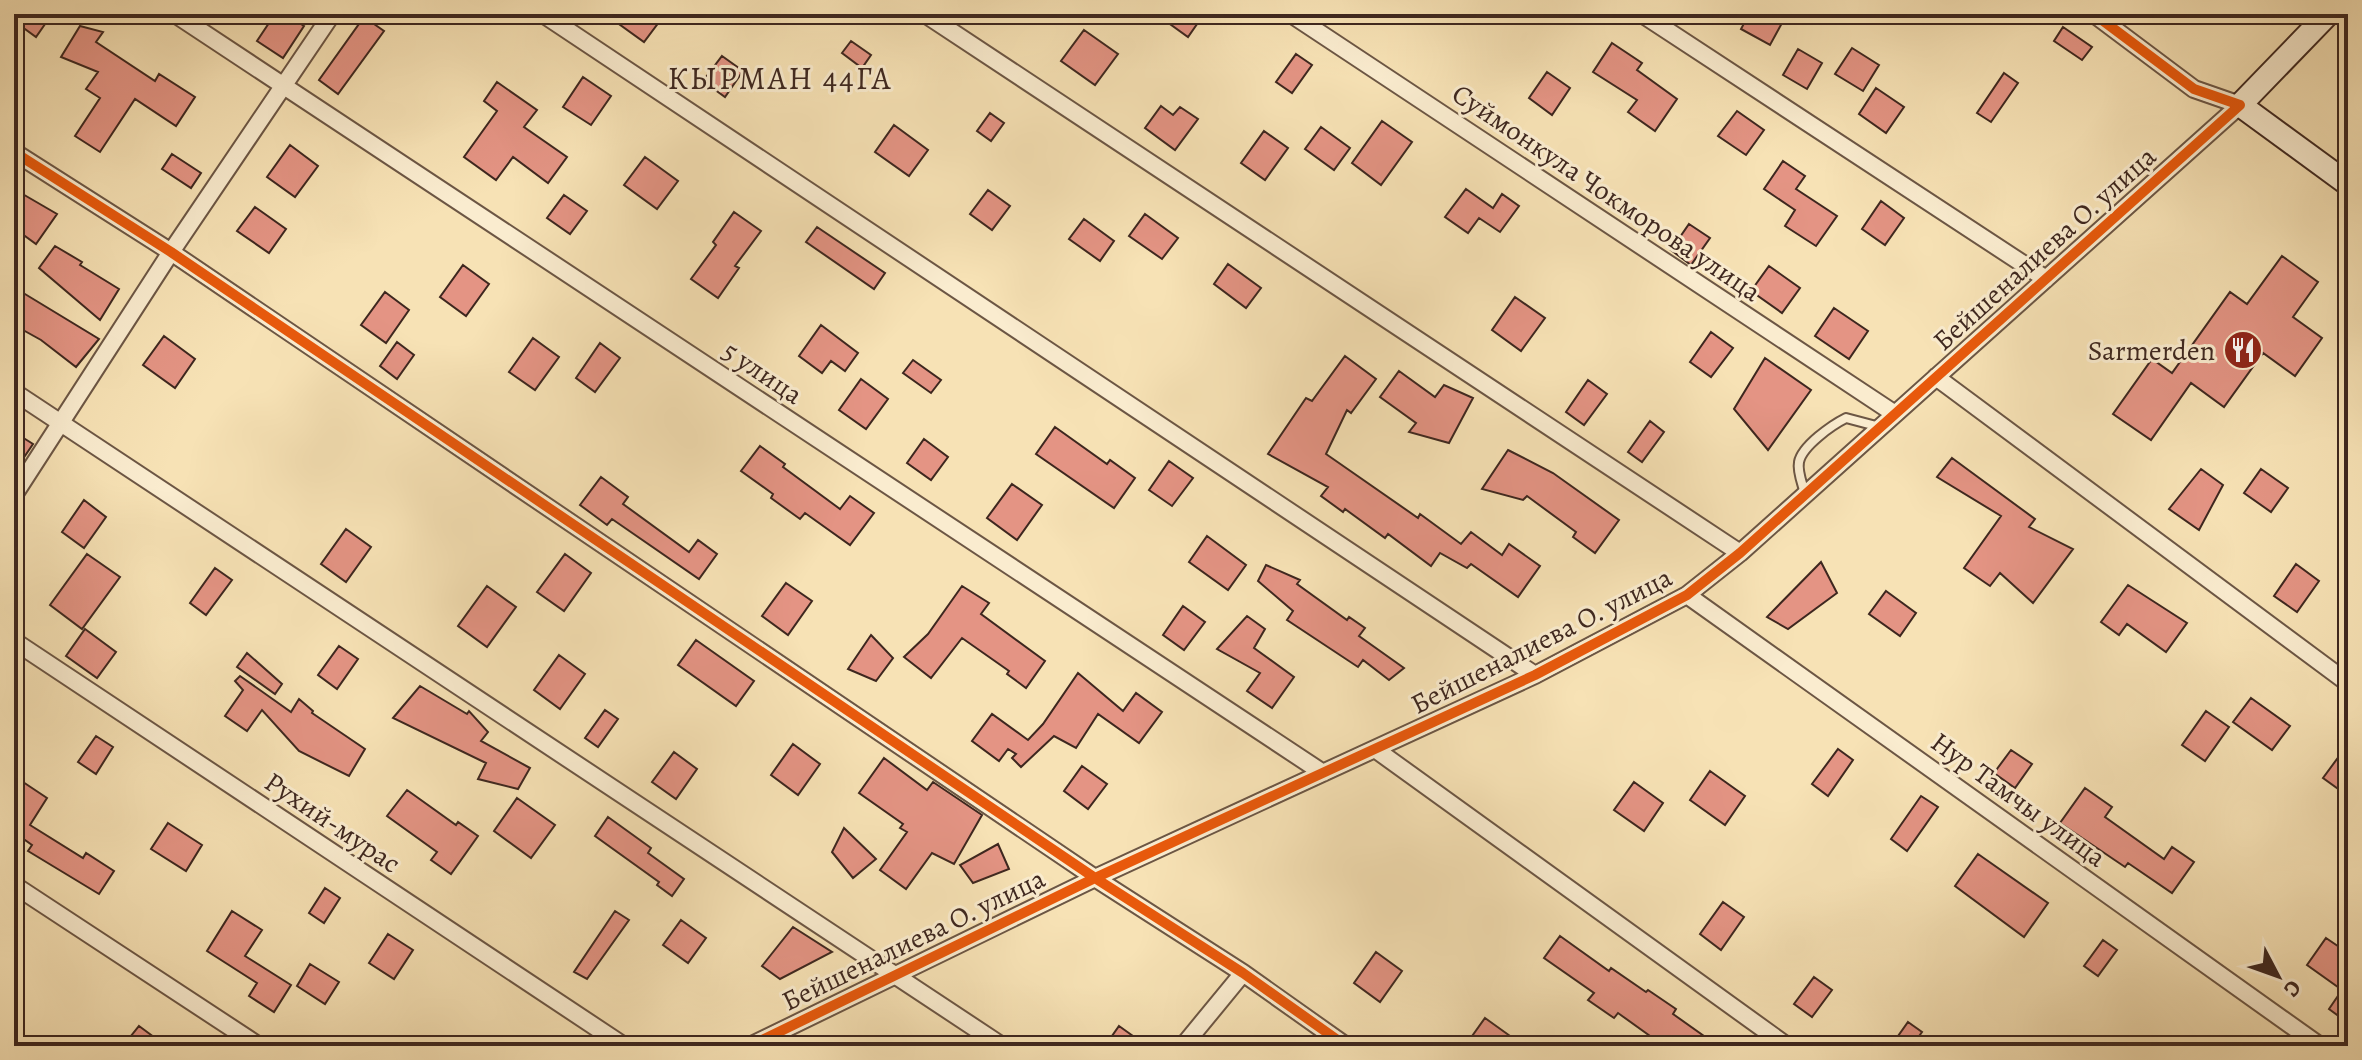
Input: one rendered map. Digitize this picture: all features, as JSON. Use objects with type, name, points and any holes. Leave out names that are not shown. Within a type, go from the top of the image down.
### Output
[{"type":"main road","points":[[2328,14],[2240,105],[2348,184]]},
{"type":"street","name":"5 улица","points":[[175,14],[1323,773]]},
{"type":"street","points":[[14,495],[171,252],[332,14]]},
{"type":"street","points":[[543,14],[1535,675]]},
{"type":"street","points":[[925,14],[1740,553]]},
{"type":"street","name":"Суймонкула Чокморова улица","points":[[1291,14],[1895,414]]},
{"type":"street","points":[[1642,14],[2046,279]]},
{"type":"street","points":[[2094,14],[2194,89],[2240,105]]},
{"type":"street","name":"Бейшеналиева О. улица","points":[[750,1046],[892,974],[1095,878],[1535,675],[1687,595],[1740,553],[2240,105]]},
{"type":"street","points":[[14,152],[171,252],[1095,878],[1243,973],[1346,1046]]},
{"type":"street","points":[[1936,377],[2348,683]]},
{"type":"street","points":[[14,392],[1002,1046]]},
{"type":"street","name":"Нур Тамчы улица","points":[[1687,595],[2320,1046]]},
{"type":"street","name":"Рухий-мурас","points":[[14,641],[624,1046]]},
{"type":"street","points":[[1375,749],[1787,1046]]},
{"type":"street","points":[[14,885],[259,1046]]},
{"type":"street","points":[[1183,1046],[1243,973]]},
{"type":"lane","points":[[1805,494],[1798,466],[1801,456],[1829,426],[1846,418],[1880,427]]},
{"type":"building","points":[[14,14],[52,14],[36,37],[14,21]]},
{"type":"building","points":[[275,14],[285,14],[304,26],[283,58],[257,41]]},
{"type":"building","points":[[605,14],[665,14],[644,42]]},
{"type":"building","points":[[1156,14],[1204,14],[1188,37]]},
{"type":"building","points":[[1749,14],[1766,14],[1782,23],[1770,45],[1741,29]]},
{"type":"building","points":[[364,17],[384,31],[338,94],[319,80]]},
{"type":"building","points":[[80,26],[103,32],[96,42],[155,81],[159,74],[195,97],[176,126],[135,99],[100,152],[75,136],[100,98],[86,89],[98,72],[61,57]]},
{"type":"building","points":[[2063,27],[2092,47],[2082,60],[2054,41]]},
{"type":"building","points":[[1084,30],[1118,54],[1095,85],[1061,61]]},
{"type":"building","points":[[851,41],[871,55],[862,68],[842,53]]},
{"type":"building","points":[[1612,43],[1642,63],[1637,70],[1677,99],[1655,131],[1628,112],[1637,100],[1593,72]]},
{"type":"building","points":[[1852,48],[1879,65],[1863,91],[1835,74]]},
{"type":"building","points":[[1798,49],[1822,63],[1807,89],[1783,75]]},
{"type":"building","points":[[1296,54],[1312,65],[1292,93],[1276,82]]},
{"type":"building","points":[[722,56],[743,71],[725,97],[703,81]]},
{"type":"building","points":[[1547,72],[1570,88],[1552,115],[1529,98]]},
{"type":"building","points":[[2004,73],[2018,83],[1991,122],[1977,113]]},
{"type":"building","points":[[583,77],[611,96],[591,125],[563,107]]},
{"type":"building","points":[[497,82],[537,110],[524,127],[567,157],[548,183],[513,157],[496,180],[464,157],[497,111],[484,101]]},
{"type":"building","points":[[1876,88],[1904,107],[1886,133],[1859,114]]},
{"type":"building","points":[[1161,106],[1173,115],[1180,107],[1198,119],[1175,150],[1145,128]]},
{"type":"building","points":[[1737,111],[1764,130],[1746,155],[1718,136]]},
{"type":"building","points":[[990,113],[1004,123],[991,141],[977,131]]},
{"type":"building","points":[[1382,121],[1412,142],[1381,185],[1352,163]]},
{"type":"building","points":[[894,125],[928,150],[909,176],[875,152]]},
{"type":"building","points":[[1321,127],[1350,148],[1334,170],[1305,149]]},
{"type":"building","points":[[1264,131],[1288,148],[1265,180],[1241,163]]},
{"type":"building","points":[[290,145],[318,166],[295,197],[267,177]]},
{"type":"building","points":[[172,154],[201,173],[191,188],[162,169]]},
{"type":"building","points":[[645,157],[678,181],[657,209],[624,185]]},
{"type":"building","points":[[1783,161],[1805,176],[1796,189],[1837,216],[1816,246],[1785,226],[1795,210],[1764,189]]},
{"type":"building","points":[[14,189],[57,214],[36,244],[14,228]]},
{"type":"building","points":[[1466,189],[1493,208],[1502,194],[1519,206],[1500,232],[1479,218],[1468,233],[1445,217]]},
{"type":"building","points":[[988,190],[1010,206],[992,230],[970,214]]},
{"type":"building","points":[[564,195],[587,211],[570,234],[547,218]]},
{"type":"building","points":[[1881,201],[1904,218],[1885,245],[1862,229]]},
{"type":"building","points":[[255,207],[286,229],[269,253],[237,231]]},
{"type":"building","points":[[734,212],[761,231],[735,266],[739,268],[718,298],[691,279],[716,245],[713,242]]},
{"type":"building","points":[[1145,214],[1178,238],[1162,259],[1129,236]]},
{"type":"building","points":[[1084,219],[1114,241],[1100,261],[1069,239]]},
{"type":"building","points":[[1689,224],[1710,238],[1691,265],[1671,250]]},
{"type":"building","points":[[817,227],[885,273],[874,289],[806,242]]},
{"type":"building","points":[[55,246],[119,289],[100,320],[39,268]]},
{"type":"building","points":[[2282,256],[2318,282],[2293,317],[2322,338],[2295,376],[2263,353],[2224,407],[2191,383],[2151,440],[2113,414],[2152,359],[2172,373],[2230,292],[2247,304]]},
{"type":"building","points":[[1228,264],[1261,288],[1246,308],[1214,284]]},
{"type":"building","points":[[463,265],[489,284],[466,316],[440,297]]},
{"type":"building","points":[[1769,266],[1800,288],[1782,313],[1751,291]]},
{"type":"building","points":[[20,291],[99,339],[76,367],[41,340],[14,325],[14,300]]},
{"type":"building","points":[[385,292],[409,310],[386,343],[361,325]]},
{"type":"building","points":[[1515,297],[1545,318],[1521,351],[1492,330]]},
{"type":"building","points":[[1834,308],[1868,331],[1849,359],[1815,336]]},
{"type":"building","points":[[821,325],[858,353],[845,371],[831,361],[822,373],[799,356]]},
{"type":"building","points":[[1711,332],[1733,348],[1711,377],[1690,362]]},
{"type":"building","points":[[164,336],[195,359],[175,388],[143,365]]},
{"type":"building","points":[[533,338],[559,357],[535,390],[509,372]]},
{"type":"building","points":[[397,342],[414,355],[397,379],[380,366]]},
{"type":"building","points":[[600,343],[620,358],[595,392],[576,378]]},
{"type":"building","points":[[1345,356],[1376,379],[1351,413],[1347,410],[1326,454],[1461,544],[1471,532],[1502,555],[1509,544],[1540,566],[1518,597],[1471,564],[1467,568],[1440,553],[1431,566],[1388,534],[1385,538],[1321,496],[1328,487],[1268,454],[1306,398],[1312,401]]},
{"type":"building","points":[[1765,358],[1811,390],[1768,450],[1734,409]]},
{"type":"building","points":[[913,360],[941,380],[931,393],[903,373]]},
{"type":"building","points":[[1399,371],[1435,397],[1444,385],[1473,398],[1449,443],[1409,432],[1416,423],[1380,397]]},
{"type":"building","points":[[861,379],[888,399],[866,429],[839,410]]},
{"type":"building","points":[[1588,380],[1607,394],[1584,425],[1566,412]]},
{"type":"building","points":[[1650,421],[1664,432],[1642,462],[1628,452]]},
{"type":"building","points":[[1055,427],[1107,464],[1110,460],[1135,478],[1114,508],[1036,454]]},
{"type":"building","points":[[14,432],[33,444],[14,472]]},
{"type":"building","points":[[924,439],[948,457],[931,480],[907,463]]},
{"type":"building","points":[[760,446],[840,509],[850,496],[874,513],[850,545],[805,513],[800,519],[741,471]]},
{"type":"building","points":[[1508,450],[1553,473],[1619,520],[1595,553],[1573,537],[1576,532],[1527,496],[1523,500],[1482,489]]},
{"type":"building","points":[[1952,458],[2035,519],[2029,527],[2073,549],[2033,603],[2000,573],[1990,586],[1964,568],[2001,516],[1937,477]]},
{"type":"building","points":[[1169,461],[1193,478],[1172,506],[1149,490]]},
{"type":"building","points":[[2201,469],[2223,485],[2199,530],[2169,509]]},
{"type":"building","points":[[2261,469],[2288,488],[2271,512],[2244,493]]},
{"type":"building","points":[[601,477],[628,497],[623,504],[689,552],[698,540],[717,554],[699,579],[612,519],[607,525],[580,505]]},
{"type":"building","points":[[1012,484],[1042,505],[1017,540],[987,518]]},
{"type":"building","points":[[84,500],[106,517],[84,548],[62,532]]},
{"type":"building","points":[[346,529],[371,547],[346,582],[321,564]]},
{"type":"building","points":[[1207,536],[1246,565],[1228,590],[1189,562]]},
{"type":"building","points":[[87,554],[120,577],[82,629],[50,605]]},
{"type":"building","points":[[565,554],[591,573],[564,611],[537,592]]},
{"type":"building","points":[[1821,562],[1837,593],[1788,629],[1767,617]]},
{"type":"building","points":[[2296,564],[2319,581],[2297,612],[2274,596]]},
{"type":"building","points":[[1266,565],[1300,580],[1297,584],[1347,620],[1349,617],[1365,628],[1359,636],[1404,668],[1389,680],[1363,660],[1358,667],[1287,620],[1293,611],[1258,581]]},
{"type":"building","points":[[215,568],[232,580],[206,615],[190,603]]},
{"type":"building","points":[[786,583],[812,601],[788,635],[762,616]]},
{"type":"building","points":[[2128,585],[2187,623],[2166,652],[2127,624],[2119,635],[2101,622]]},
{"type":"building","points":[[487,586],[516,607],[487,647],[458,626]]},
{"type":"building","points":[[962,586],[989,603],[981,614],[1045,661],[1026,688],[1007,674],[1009,671],[962,638],[931,678],[904,657],[928,634]]},
{"type":"building","points":[[1886,591],[1916,613],[1900,636],[1869,614]]},
{"type":"building","points":[[1183,606],[1205,622],[1184,650],[1163,635]]},
{"type":"building","points":[[1247,616],[1265,629],[1254,648],[1294,677],[1272,708],[1247,691],[1260,673],[1217,649]]},
{"type":"building","points":[[85,629],[116,652],[97,678],[66,656]]},
{"type":"building","points":[[871,635],[893,658],[876,681],[848,669]]},
{"type":"building","points":[[696,640],[754,681],[736,706],[678,665]]},
{"type":"building","points":[[339,646],[358,659],[337,689],[318,675]]},
{"type":"building","points":[[247,653],[282,684],[275,694],[237,667]]},
{"type":"building","points":[[559,655],[585,674],[560,709],[534,690]]},
{"type":"building","points":[[1078,673],[1123,711],[1136,693],[1162,712],[1139,743],[1098,714],[1076,748],[1054,736],[1021,767],[1012,758],[1016,754],[1008,749],[999,761],[972,741],[992,714],[1028,740],[1043,724]]},
{"type":"building","points":[[240,676],[291,712],[299,699],[312,713],[365,749],[349,776],[299,751],[262,710],[247,731],[225,716],[243,690],[235,681]]},
{"type":"building","points":[[420,686],[467,714],[469,711],[488,732],[481,741],[530,768],[518,789],[478,779],[486,763],[393,718]]},
{"type":"building","points":[[2251,698],[2290,726],[2272,750],[2233,722]]},
{"type":"building","points":[[605,710],[618,719],[598,747],[585,738]]},
{"type":"building","points":[[2206,711],[2229,727],[2205,761],[2182,745]]},
{"type":"building","points":[[96,736],[113,747],[96,774],[78,762]]},
{"type":"building","points":[[793,744],[820,764],[798,795],[771,775]]},
{"type":"building","points":[[2348,744],[2348,796],[2323,778]]},
{"type":"building","points":[[1838,749],[1853,760],[1828,796],[1812,784]]},
{"type":"building","points":[[2011,750],[2032,764],[2015,788],[1994,773]]},
{"type":"building","points":[[674,752],[697,769],[676,799],[652,782]]},
{"type":"building","points":[[884,758],[927,790],[933,782],[982,815],[954,864],[932,853],[906,889],[880,870],[907,832],[900,828],[903,824],[859,793]]},
{"type":"building","points":[[1082,766],[1107,784],[1088,809],[1064,791]]},
{"type":"building","points":[[1710,771],[1745,796],[1725,825],[1690,800]]},
{"type":"building","points":[[14,776],[47,798],[30,825],[83,858],[86,853],[114,871],[99,894],[28,851],[32,845],[22,838],[14,850]]},
{"type":"building","points":[[1634,782],[1663,803],[1644,831],[1614,810]]},
{"type":"building","points":[[2085,788],[2112,807],[2105,817],[2164,859],[2172,847],[2194,862],[2172,893],[2128,863],[2125,867],[2060,823]]},
{"type":"building","points":[[407,790],[456,825],[458,822],[478,836],[451,874],[431,860],[437,852],[387,816]]},
{"type":"building","points":[[1921,796],[1938,807],[1907,851],[1891,839]]},
{"type":"building","points":[[517,798],[555,825],[531,858],[494,831]]},
{"type":"building","points":[[608,817],[651,848],[648,853],[684,879],[672,896],[657,885],[659,882],[595,836]]},
{"type":"building","points":[[168,823],[202,845],[186,871],[151,849]]},
{"type":"building","points":[[844,828],[876,859],[853,878],[832,852]]},
{"type":"building","points":[[998,844],[1009,869],[973,883],[960,865]]},
{"type":"building","points":[[1978,854],[2048,903],[2024,937],[1955,886]]},
{"type":"building","points":[[325,888],[340,898],[324,923],[309,913]]},
{"type":"building","points":[[1723,902],[1744,917],[1721,950],[1700,934]]},
{"type":"building","points":[[232,911],[262,930],[245,956],[291,985],[274,1012],[249,996],[257,983],[207,951]]},
{"type":"building","points":[[615,911],[629,920],[587,979],[574,972]]},
{"type":"building","points":[[681,920],[706,938],[688,963],[663,945]]},
{"type":"building","points":[[793,927],[832,952],[780,979],[762,966]]},
{"type":"building","points":[[388,934],[413,950],[394,979],[369,963]]},
{"type":"building","points":[[1560,936],[1609,971],[1611,968],[1676,1009],[1673,1014],[1718,1046],[1664,1046],[1618,1013],[1614,1018],[1588,1000],[1594,993],[1544,958]]},
{"type":"building","points":[[2326,938],[2348,953],[2348,1023],[2329,1009],[2342,990],[2307,965]]},
{"type":"building","points":[[2103,940],[2117,950],[2098,976],[2084,966]]},
{"type":"building","points":[[1376,952],[1402,971],[1380,1002],[1354,983]]},
{"type":"building","points":[[310,964],[339,982],[325,1004],[297,986]]},
{"type":"building","points":[[1814,977],[1832,990],[1812,1017],[1794,1004]]},
{"type":"building","points":[[1485,1018],[1524,1046],[1465,1046]]},
{"type":"building","points":[[1908,1022],[1922,1032],[1912,1046],[1891,1046]]},
{"type":"building","points":[[139,1026],[166,1046],[123,1046]]},
{"type":"building","points":[[1119,1026],[1147,1046],[1105,1046]]},
{"type":"cycle path","points":[[750,1046],[1095,878],[1535,675],[1687,595],[1740,553],[2240,105],[2194,89],[2094,14]]},
{"type":"cycle path","points":[[14,152],[171,252],[1095,878],[1243,973],[1346,1046]]},
{"type":"place","name":"Sarmerden","points":[[2243,350]]},
{"type":"district","name":"КЫРМАН 44ГА","points":[[780,78]]}]
